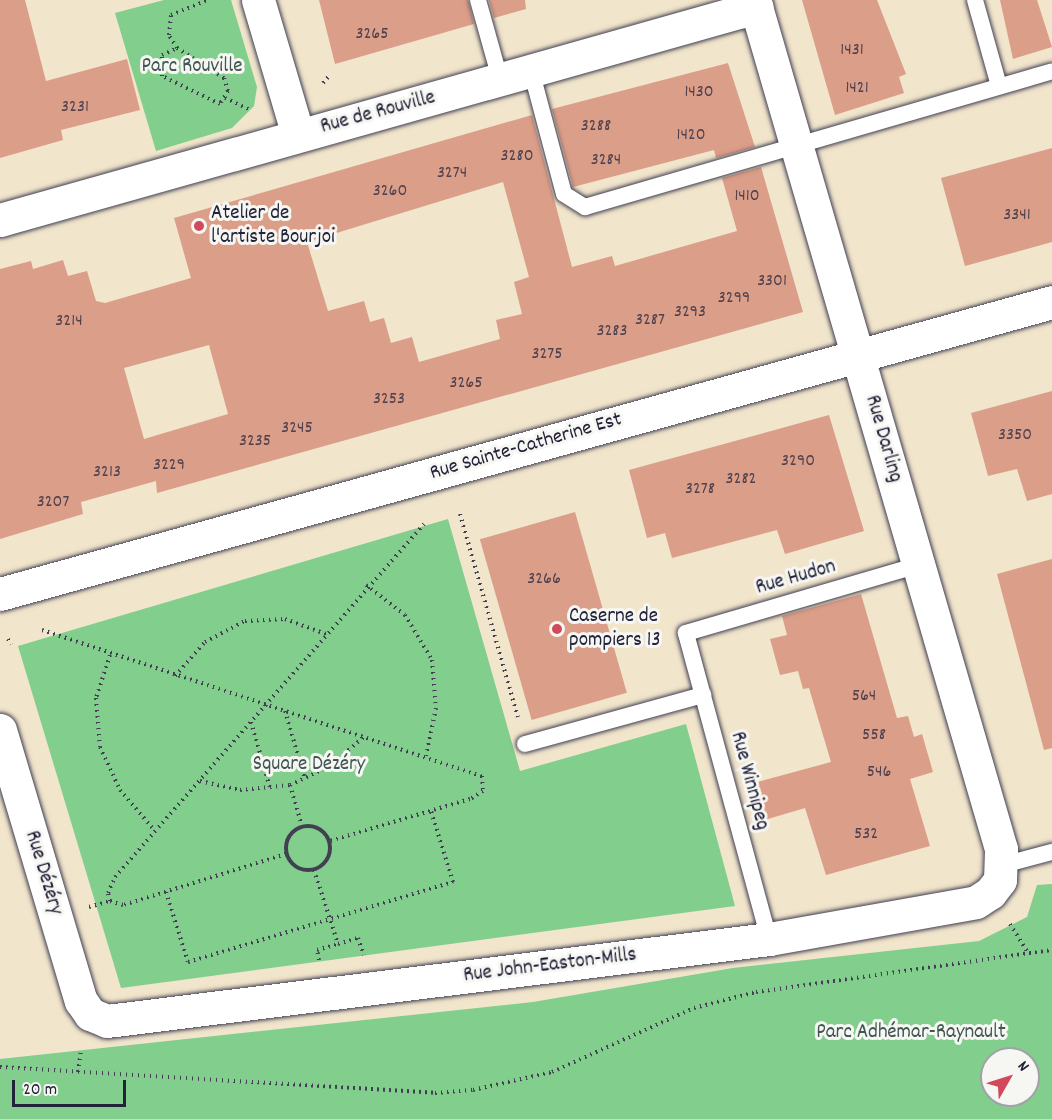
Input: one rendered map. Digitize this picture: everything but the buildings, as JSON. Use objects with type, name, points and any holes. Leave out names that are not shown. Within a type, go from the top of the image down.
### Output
[{"type":"street","points":[[258,0],[298,135]]},
{"type":"street","name":"Rue de Rouville","points":[[0,220],[756,4]]},
{"type":"street","name":"Rue Darling","points":[[756,4],[919,566],[1002,872]]},
{"type":"street","name":"Rue Sainte-Catherine Est","points":[[0,594],[1052,302]]},
{"type":"street","name":"Rue Dézéry","points":[[0,730],[90,1014]]},
{"type":"street","name":"Rue John-Easton-Mills","points":[[90,1014],[106,1021],[770,939],[976,902],[1002,872]]},
{"type":"lane","points":[[478,0],[500,79]]},
{"type":"lane","points":[[975,0],[999,86]]},
{"type":"lane","points":[[531,70],[564,194],[585,207],[1052,71]]},
{"type":"lane","name":"Rue Hudon","points":[[686,633],[919,566]]},
{"type":"lane","name":"Rue Winnipeg","points":[[686,633],[770,939]]},
{"type":"lane","points":[[525,744],[703,695]]},
{"type":"lane","points":[[1002,872],[1052,852]]},
{"type":"path","points":[[208,0],[171,15],[169,35],[177,48],[224,78],[225,98]]},
{"type":"path","points":[[177,48],[162,55],[162,76],[214,105],[225,98]]},
{"type":"path","points":[[323,83],[328,77]]},
{"type":"path","points":[[225,98],[249,109]]},
{"type":"path","points":[[460,514],[525,744]]},
{"type":"path","points":[[110,901],[115,877],[251,723],[366,585],[424,524]]},
{"type":"path","points":[[366,585],[405,615],[432,660],[436,708],[426,756]]},
{"type":"path","points":[[174,676],[214,635],[244,621],[285,619],[326,634]]},
{"type":"path","points":[[42,630],[174,676],[476,771],[484,782],[477,796],[330,841]]},
{"type":"path","points":[[8,639],[11,644]]},
{"type":"path","points":[[110,655],[96,698],[100,747],[120,790],[155,831]]},
{"type":"path","points":[[285,711],[305,779]]},
{"type":"path","points":[[251,723],[270,788]]},
{"type":"path","points":[[200,781],[240,790],[290,785],[305,779],[365,736]]},
{"type":"path","points":[[290,785],[302,826]]},
{"type":"path","points":[[166,892],[188,962],[453,882],[431,811]]},
{"type":"path","points":[[302,826],[321,830],[330,841],[326,863],[315,870],[293,865],[286,854],[286,842],[302,826]]},
{"type":"path","points":[[82,909],[110,901],[123,905],[286,854]]},
{"type":"path","points":[[315,870],[338,944],[358,938],[368,967]]},
{"type":"path","points":[[0,1067],[435,1093],[473,1090],[552,1072],[694,1008],[756,992],[1052,951]]},
{"type":"path","points":[[78,1072],[82,1046]]},
{"type":"green space","name":"Parc Rouville","points":[[164,0],[231,0],[257,87],[254,106],[232,128],[156,151],[115,13]]},
{"type":"green space","name":"Square Dézéry","points":[[448,519],[520,771],[686,724],[735,906],[121,988],[18,646]]},
{"type":"green space","name":"Parc Adhémar-Raynault","points":[[1052,884],[1052,1119],[0,1119],[0,1059],[533,1002],[733,968],[979,941],[1027,917],[1037,885]]},
{"type":"place","name":"Atelier de l'artiste Bourjoi","points":[[199,226]]},
{"type":"place","name":"Caserne de pompiers 13","points":[[557,629]]}]
